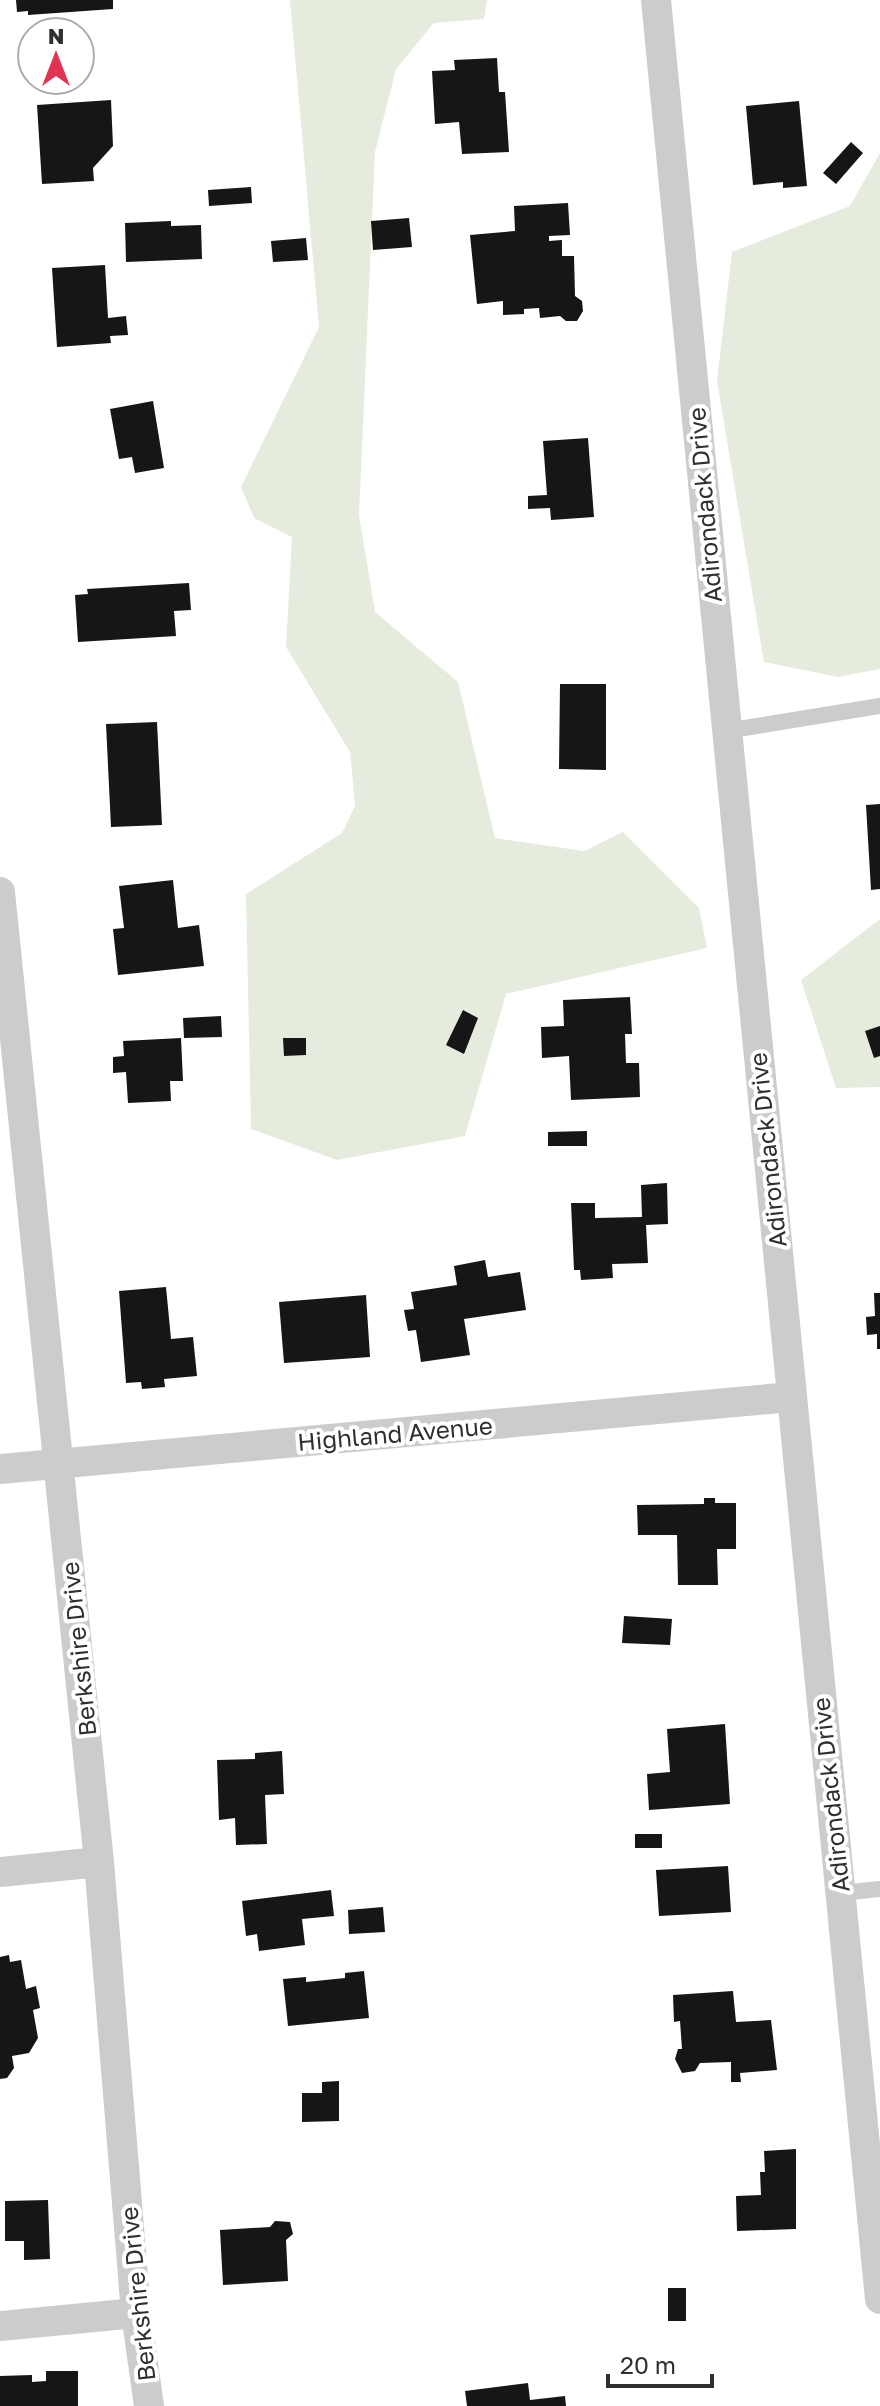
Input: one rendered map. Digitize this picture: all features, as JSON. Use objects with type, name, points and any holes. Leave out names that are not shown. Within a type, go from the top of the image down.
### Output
[{"type":"street","name":"Adirondack Drive","points":[[656,0],[880,2299]]},
{"type":"street","name":"Berkshire Drive","points":[[0,892],[99,1862],[136,2313],[149,2406]]},
{"type":"street","name":"Highland Avenue","points":[[0,1469],[791,1397]]},
{"type":"street","points":[[0,1872],[99,1862]]},
{"type":"street","points":[[0,2326],[136,2313]]},
{"type":"lane","points":[[726,731],[880,706]]},
{"type":"lane","points":[[840,1893],[880,1889]]},
{"type":"green space","points":[[290,0],[487,0],[484,19],[434,23],[396,69],[375,152],[359,515],[375,612],[458,682],[495,838],[584,851],[623,832],[699,908],[707,948],[506,994],[465,1136],[337,1160],[251,1129],[246,894],[342,833],[355,806],[350,752],[286,647],[292,537],[254,518],[241,487],[319,327]]},
{"type":"green space","points":[[880,153],[880,669],[838,677],[764,662],[717,381],[732,252],[850,206]]},
{"type":"green space","points":[[880,919],[880,1087],[836,1088],[801,980]]},
{"type":"building","points":[[16,0],[113,0],[113,9],[28,15],[28,11],[17,12]]},
{"type":"building","points":[[497,58],[499,92],[505,92],[509,152],[462,154],[459,122],[435,124],[432,71],[455,70],[454,60]]},
{"type":"building","points":[[111,100],[113,146],[93,168],[94,181],[42,184],[37,105]]},
{"type":"building","points":[[799,101],[807,186],[783,188],[783,182],[753,185],[746,106]]},
{"type":"building","points":[[851,142],[863,153],[836,184],[823,173]]},
{"type":"building","points":[[251,187],[252,203],[209,206],[208,190]]},
{"type":"building","points":[[568,203],[570,235],[549,236],[549,241],[562,240],[562,256],[574,256],[575,296],[582,301],[583,311],[577,321],[566,321],[560,316],[540,318],[539,308],[524,309],[524,314],[503,315],[503,301],[477,304],[470,235],[515,231],[514,206]]},
{"type":"building","points":[[409,218],[412,247],[373,250],[371,221]]},
{"type":"building","points":[[171,221],[171,226],[201,225],[202,259],[126,262],[125,223]]},
{"type":"building","points":[[306,238],[308,260],[273,262],[271,241]]},
{"type":"building","points":[[105,265],[108,318],[126,316],[128,335],[110,336],[111,343],[57,347],[52,268]]},
{"type":"building","points":[[153,401],[164,468],[135,473],[132,457],[119,459],[110,409]]},
{"type":"building","points":[[588,438],[594,517],[551,520],[550,508],[528,509],[528,496],[547,495],[543,441]]},
{"type":"building","points":[[189,583],[191,610],[174,611],[176,636],[78,642],[75,595],[88,594],[87,589]]},
{"type":"building","points":[[560,684],[606,684],[606,770],[559,769]]},
{"type":"building","points":[[157,722],[162,825],[111,827],[106,724]]},
{"type":"building","points":[[880,804],[880,889],[871,890],[866,805]]},
{"type":"building","points":[[173,880],[178,928],[199,925],[204,966],[118,975],[113,929],[124,928],[119,886]]},
{"type":"building","points":[[630,997],[632,1034],[625,1034],[626,1063],[639,1063],[640,1097],[571,1100],[569,1056],[542,1058],[541,1027],[564,1026],[563,1000]]},
{"type":"building","points":[[463,1010],[478,1018],[464,1054],[446,1045]]},
{"type":"building","points":[[221,1016],[222,1037],[184,1038],[183,1018]]},
{"type":"building","points":[[880,1026],[880,1056],[874,1058],[865,1031]]},
{"type":"building","points":[[181,1038],[183,1081],[170,1081],[171,1101],[128,1103],[126,1072],[113,1073],[113,1057],[124,1056],[123,1041]]},
{"type":"building","points":[[283,1038],[306,1038],[306,1055],[284,1056]]},
{"type":"building","points":[[587,1131],[587,1146],[548,1146],[548,1132]]},
{"type":"building","points":[[667,1183],[668,1224],[646,1225],[648,1263],[612,1264],[613,1278],[581,1280],[580,1270],[574,1270],[571,1203],[595,1203],[595,1218],[642,1217],[641,1185]]},
{"type":"building","points":[[485,1260],[488,1277],[520,1272],[526,1310],[464,1319],[470,1355],[421,1362],[416,1330],[408,1331],[404,1310],[414,1309],[411,1292],[457,1285],[454,1266]]},
{"type":"building","points":[[166,1287],[171,1339],[193,1337],[197,1376],[164,1379],[165,1387],[142,1389],[141,1382],[126,1383],[119,1291]]},
{"type":"building","points":[[874,1293],[880,1293],[880,1349],[877,1349],[877,1334],[867,1335],[866,1317],[875,1316]]},
{"type":"building","points":[[366,1295],[370,1357],[284,1363],[279,1302]]},
{"type":"building","points":[[704,1498],[715,1498],[715,1503],[736,1503],[736,1549],[717,1549],[718,1585],[678,1585],[677,1535],[638,1535],[637,1505],[704,1504]]},
{"type":"building","points":[[624,1616],[672,1619],[670,1645],[622,1643]]},
{"type":"building","points":[[725,1724],[730,1804],[649,1810],[647,1774],[670,1772],[667,1729]]},
{"type":"building","points":[[282,1751],[284,1794],[265,1795],[267,1844],[236,1845],[235,1818],[219,1820],[217,1760],[255,1759],[255,1753]]},
{"type":"building","points":[[635,1834],[662,1834],[662,1848],[635,1848]]},
{"type":"building","points":[[728,1866],[731,1912],[659,1916],[656,1870]]},
{"type":"building","points":[[331,1890],[334,1916],[302,1919],[305,1945],[259,1951],[257,1934],[246,1936],[242,1901]]},
{"type":"building","points":[[383,1907],[385,1932],[349,1934],[348,1910]]},
{"type":"building","points":[[9,1955],[10,1962],[21,1960],[26,1989],[36,1986],[40,2008],[33,2010],[38,2038],[29,2053],[12,2056],[14,2068],[7,2078],[0,2079],[0,1957]]},
{"type":"building","points":[[364,1971],[369,2018],[288,2026],[283,1979],[306,1977],[306,1982],[345,1978],[345,1973]]},
{"type":"building","points":[[733,1991],[736,2022],[771,2020],[777,2070],[740,2073],[741,2082],[731,2082],[731,2062],[700,2063],[695,2071],[682,2073],[675,2059],[678,2049],[682,2049],[680,2021],[674,2022],[673,1995]]},
{"type":"building","points":[[339,2081],[339,2121],[302,2122],[302,2093],[322,2093],[322,2082]]},
{"type":"building","points":[[796,2149],[796,2229],[737,2231],[736,2196],[761,2195],[760,2172],[765,2172],[764,2151]]},
{"type":"building","points":[[48,2200],[50,2259],[24,2260],[24,2241],[5,2241],[5,2201]]},
{"type":"building","points":[[275,2221],[290,2222],[293,2234],[286,2240],[288,2281],[223,2285],[220,2230],[270,2227]]},
{"type":"building","points":[[668,2288],[686,2288],[686,2321],[668,2321]]},
{"type":"building","points":[[46,2371],[78,2371],[78,2406],[0,2406],[0,2376],[32,2375],[32,2382],[46,2381]]},
{"type":"building","points":[[528,2383],[530,2400],[565,2396],[566,2406],[467,2406],[465,2391]]}]
